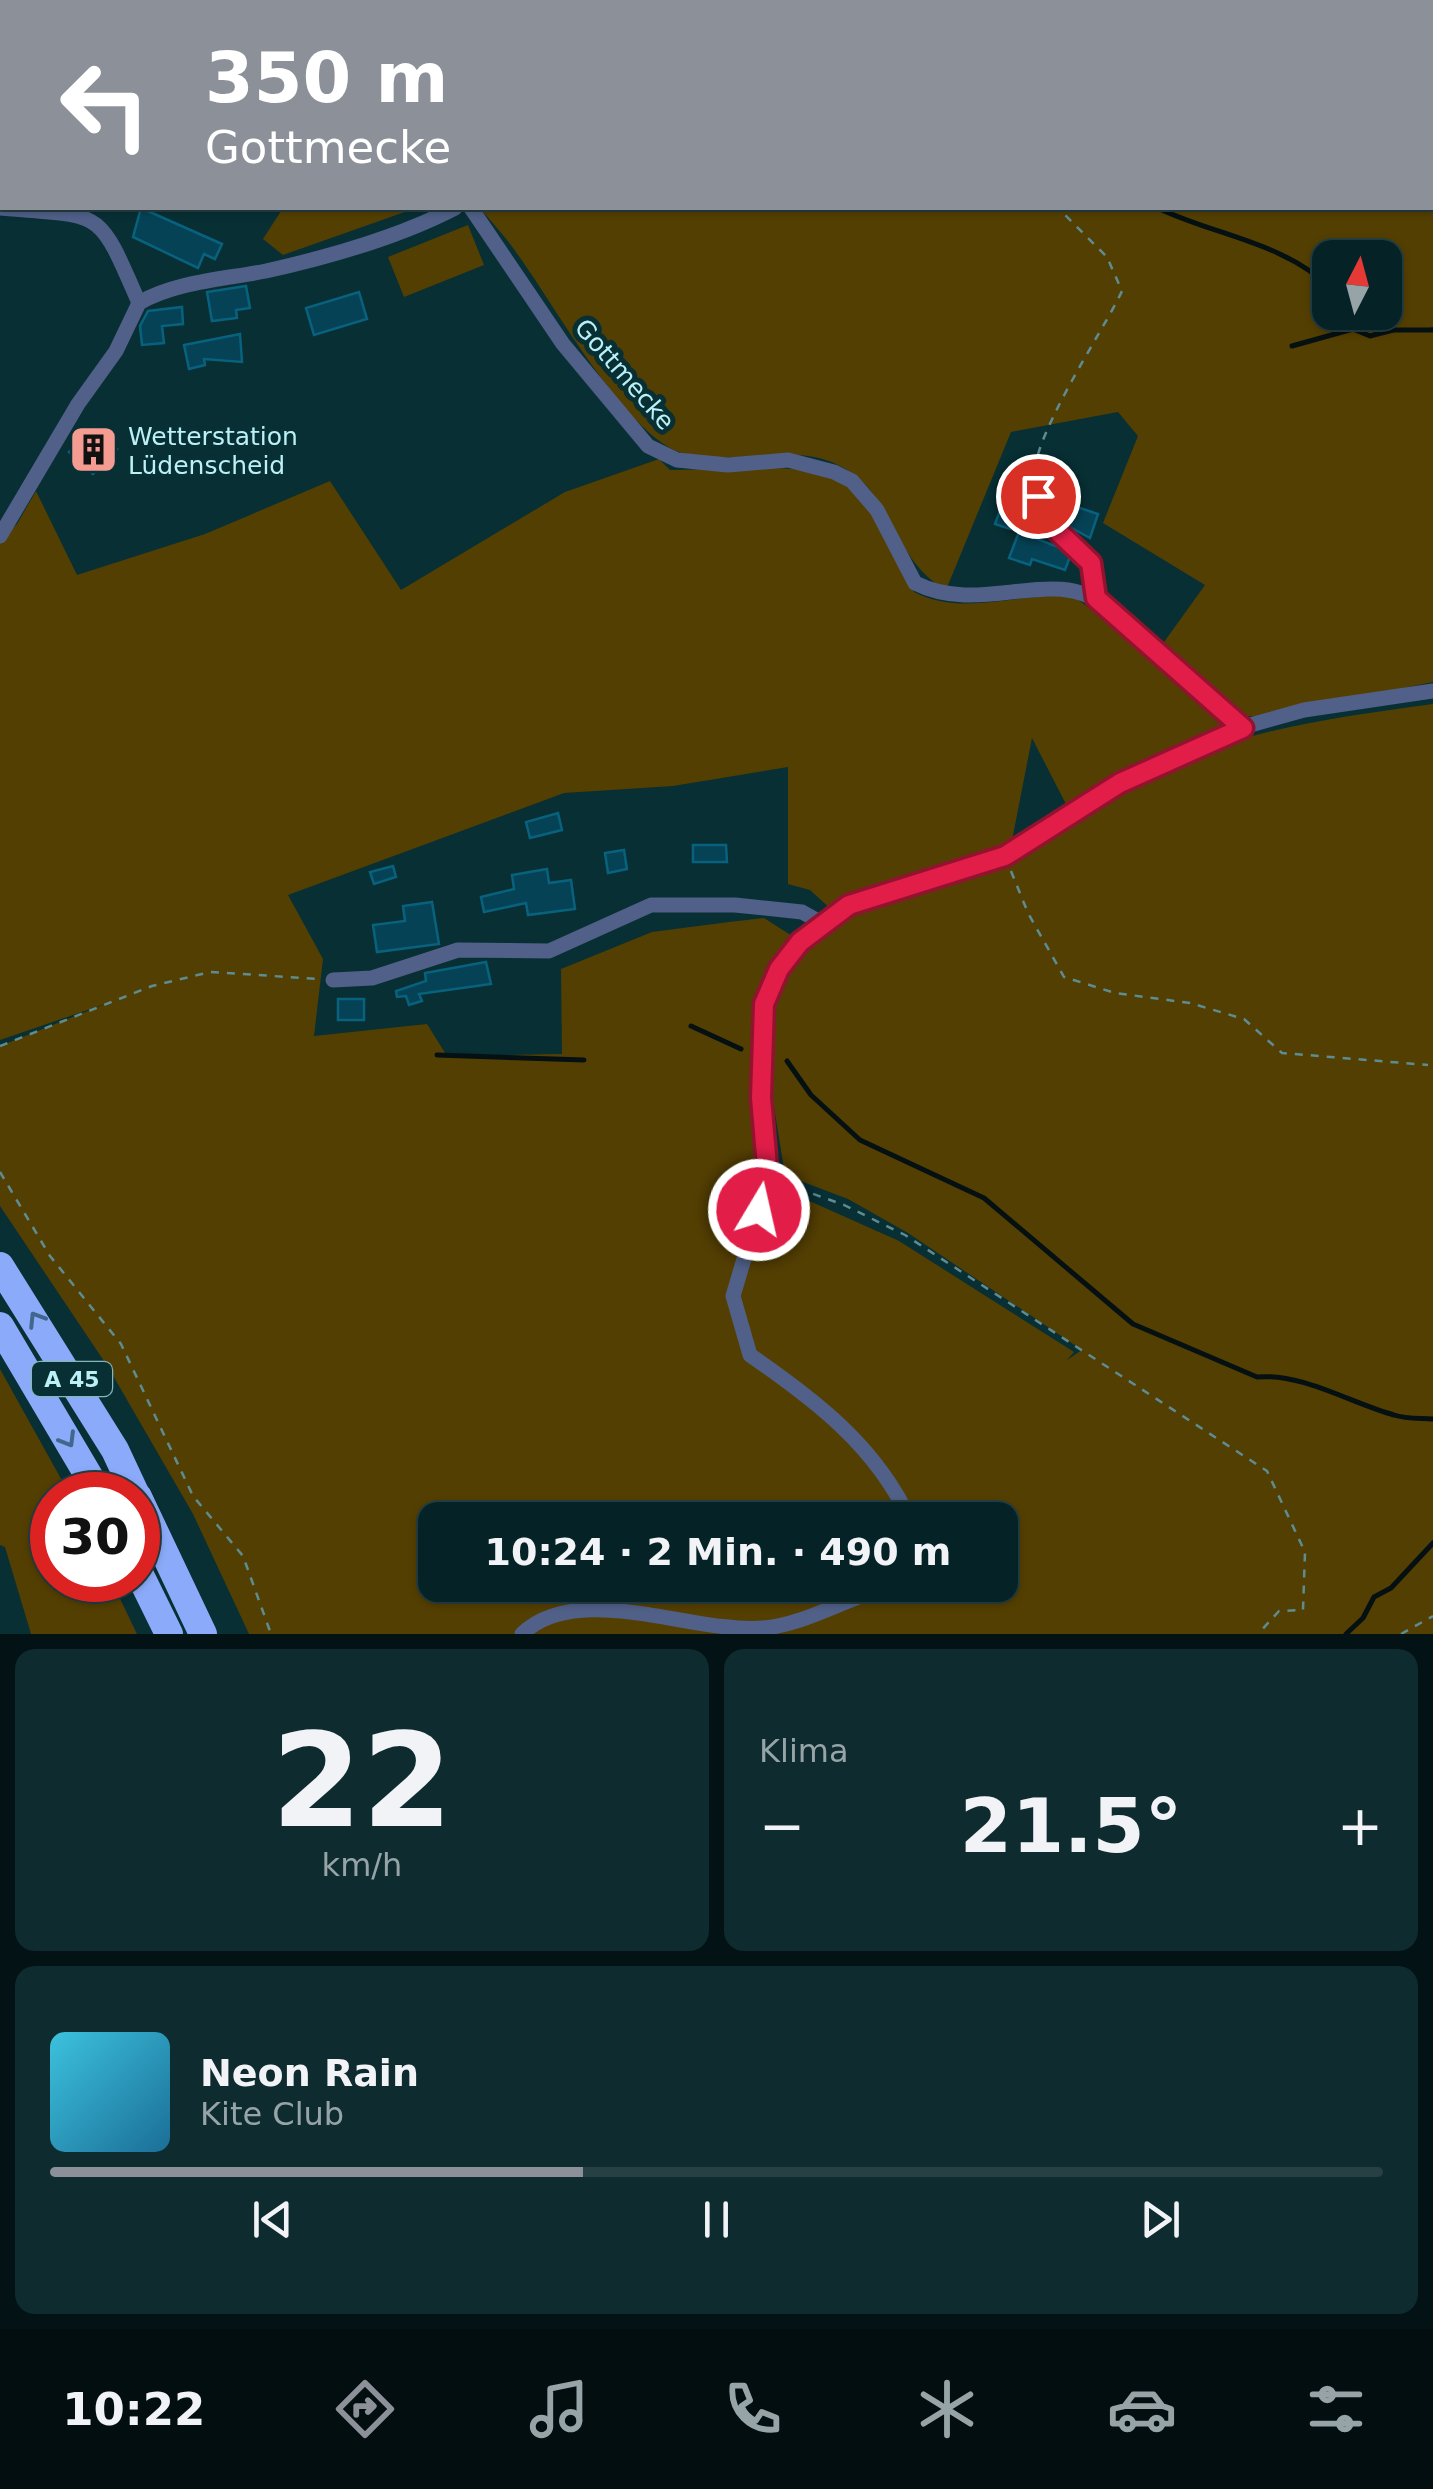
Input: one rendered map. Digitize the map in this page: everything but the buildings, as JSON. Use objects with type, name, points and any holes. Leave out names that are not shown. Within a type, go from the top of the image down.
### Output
[{"type":"highway","name":"A 45","points":[[0,1266],[126,1472]]},
{"type":"highway","name":"A 45","points":[[0,1326],[86,1472]]},
{"type":"highway","name":"A 45","points":[[160,1543],[204,1634]]},
{"type":"highway","points":[[153,1602],[169,1634]]},
{"type":"street","points":[[16,210],[94,220],[109,234],[139,303]]},
{"type":"street","points":[[0,536],[78,404],[116,351],[139,303],[167,292],[298,264],[451,210]]},
{"type":"street","name":"Gottmecke","points":[[472,210],[563,344],[648,446],[677,460],[728,465],[788,460],[834,472],[852,482],[877,510],[916,583],[929,590],[966,599],[1042,588],[1081,592],[1096,598]]},
{"type":"street","points":[[1096,598],[1243,728]]},
{"type":"street","points":[[900,1502],[880,1468],[820,1402],[750,1355],[733,1296],[768,1178],[761,1098],[764,1004],[779,969],[820,922],[849,905],[1005,856],[1120,783],[1243,728],[1304,710],[1433,691]]},
{"type":"street","points":[[332,980],[372,978],[458,950],[549,951],[651,905],[735,904],[802,912],[820,922]]},
{"type":"street","points":[[522,1634],[532,1624],[592,1607],[701,1626],[765,1628],[842,1602]]},
{"type":"lane","points":[[1038,496],[1048,522],[1091,563],[1096,598]]},
{"type":"path","points":[[1038,496],[1033,466],[1122,290],[1107,257],[1060,210]]},
{"type":"path","points":[[1005,856],[1028,913],[1064,977],[1115,993],[1190,1003],[1244,1019],[1282,1053],[1428,1066]]},
{"type":"path","points":[[0,1046],[152,986],[210,972],[332,980]]},
{"type":"path","points":[[0,1172],[50,1256],[121,1344],[193,1496],[243,1556],[271,1634]]},
{"type":"path","points":[[768,1178],[844,1205],[906,1235],[1267,1471],[1305,1552],[1303,1610],[1279,1611],[1258,1634]]},
{"type":"path","points":[[1401,1634],[1433,1616]]},
{"type":"shaded area","points":[[282,210],[410,210],[283,255],[263,239]]},
{"type":"shaded area","points":[[482,210],[1433,210],[1433,327],[1410,332],[1433,331],[1433,682],[1261,717],[1246,716],[1159,649],[1205,585],[1103,523],[1138,436],[1118,412],[1011,432],[946,590],[913,561],[872,493],[840,466],[802,455],[701,457],[682,453],[661,442],[638,422],[592,365],[514,249]]},
{"type":"shaded area","points":[[468,225],[484,265],[404,297],[388,257]]},
{"type":"shaded area","points":[[659,459],[670,470],[789,469],[833,477],[848,486],[869,509],[914,592],[953,603],[1075,597],[1225,715],[1225,730],[1069,810],[1032,738],[1007,866],[1123,789],[1196,754],[1313,722],[1433,704],[1433,1634],[249,1634],[193,1514],[108,1367],[0,1206],[0,1046],[108,1003],[0,1040],[0,541],[17,524],[36,491],[77,575],[205,534],[330,481],[401,590],[565,492]],"holes":[[[788,767],[788,884],[810,890],[835,913],[800,941],[764,918],[729,922],[652,932],[561,969],[562,1054],[447,1056],[427,1024],[314,1036],[323,959],[288,895],[564,793],[673,786]],[[758,1001],[764,1004],[772,1095],[785,1175],[848,1199],[908,1233],[1082,1350],[1067,1360],[1074,1352],[899,1241],[785,1190],[759,1168],[751,1094]]]},
{"type":"shaded area","points":[[0,1369],[57,1472],[30,1472],[30,1602],[122,1602],[137,1634],[31,1634],[5,1547],[0,1545]]},
{"type":"waterway","name":"Gottmecke","points":[[1163,210],[1270,250],[1312,273]]},
{"type":"waterway","name":"Gottmecke","points":[[1292,346],[1349,330]]},
{"type":"waterway","name":"Gottmecke","points":[[1355,330],[1370,336],[1393,330]]},
{"type":"waterway","name":"Gottmecke","points":[[1402,330],[1433,330]]},
{"type":"waterway","points":[[691,1026],[741,1049]]},
{"type":"waterway","points":[[437,1055],[584,1060]]},
{"type":"waterway","points":[[787,1061],[811,1095],[860,1140],[984,1198],[1133,1324],[1257,1377],[1292,1380],[1394,1415],[1433,1419]]},
{"type":"waterway","points":[[1346,1634],[1363,1618],[1374,1597],[1391,1588],[1433,1543]]},
{"type":"place","name":"Wetterstation Lüdenscheid","points":[[93,450]]},
{"type":"route","points":[[759,1210],[768,1178],[761,1098],[764,1004],[779,969],[820,922],[849,905],[1005,856],[1120,783],[1243,728],[1230,712],[1166,662],[1096,598],[1091,563],[1048,522],[1038,496]]}]
